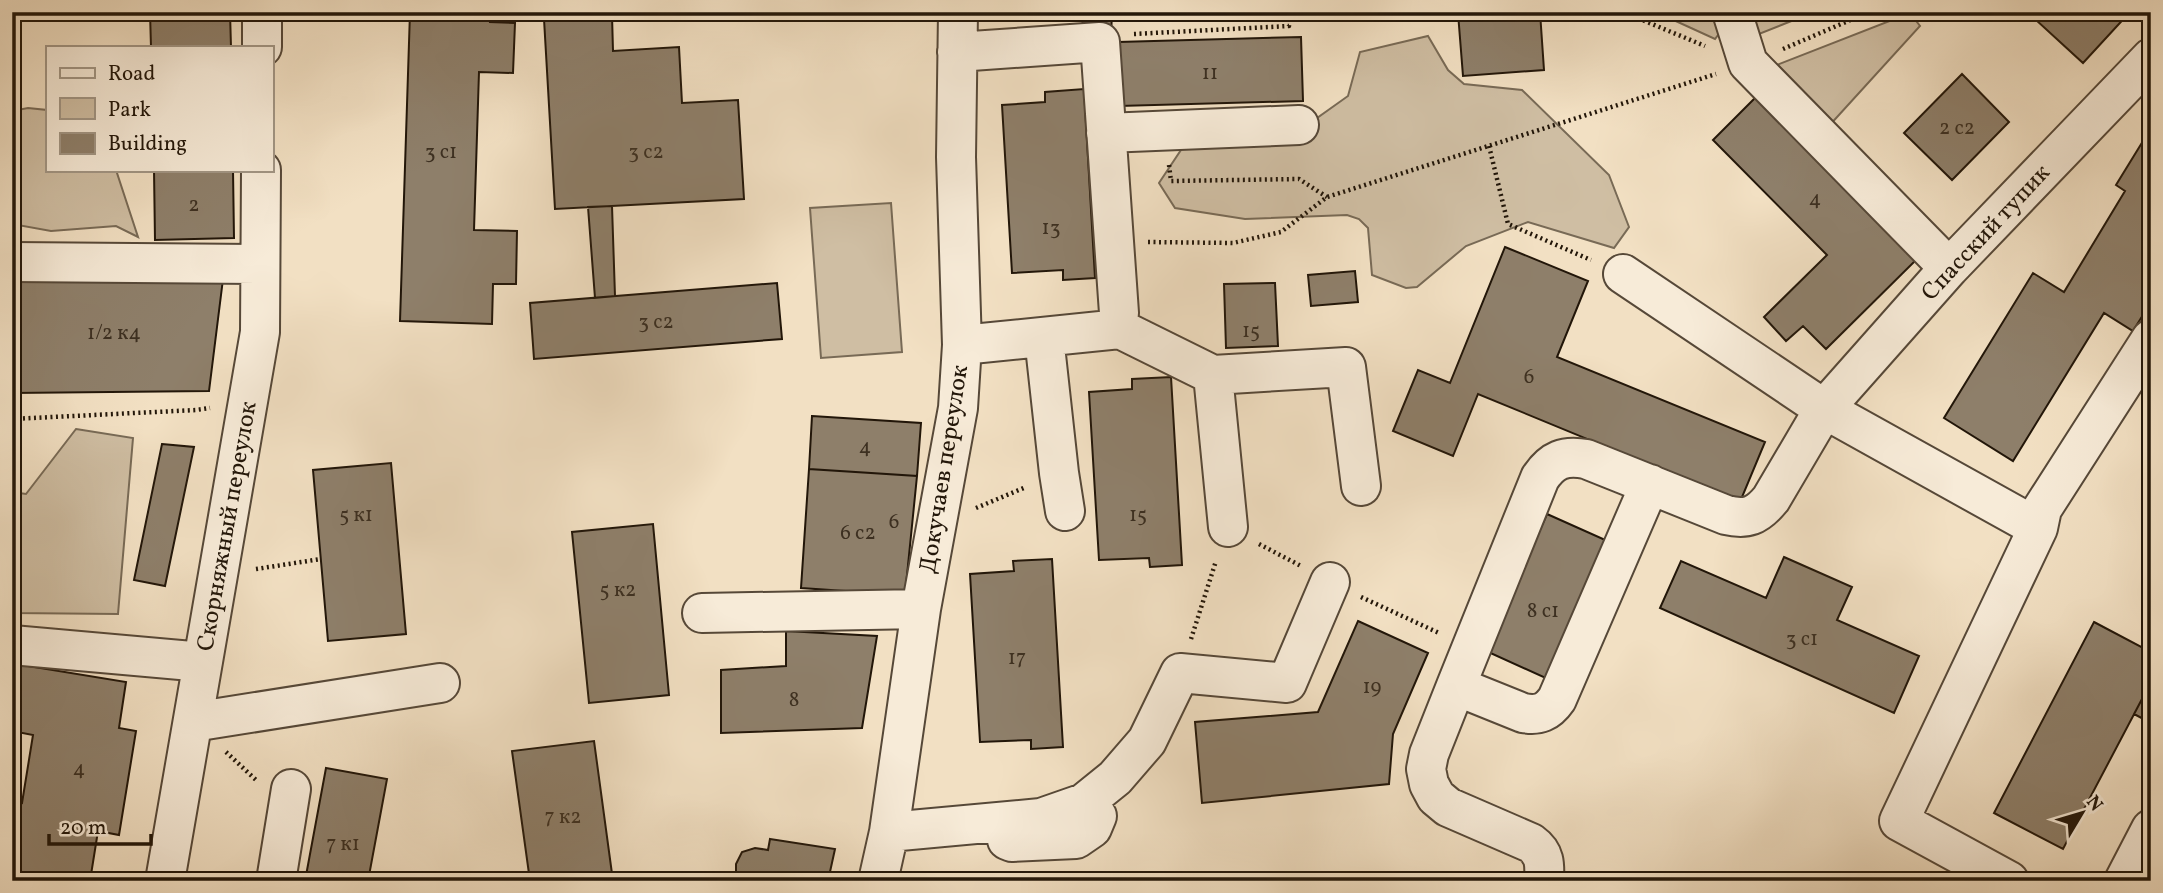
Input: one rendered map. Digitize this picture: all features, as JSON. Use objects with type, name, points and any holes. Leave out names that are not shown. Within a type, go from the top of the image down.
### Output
[{"type":"street","points":[[262,12],[262,46]]},
{"type":"street","name":"Докучаев переулок","points":[[878,881],[889,832],[921,609],[958,408],[962,345],[956,157],[958,12]]},
{"type":"street","points":[[1732,12],[1748,63],[1949,268]]},
{"type":"street","points":[[957,52],[1100,43],[1119,313]]},
{"type":"street","name":"Спасский тупик","points":[[1544,881],[1544,858],[1539,849],[1448,807],[1436,797],[1429,784],[1426,769],[1429,754],[1540,478],[1548,467],[1559,459],[1572,456],[1586,459],[1726,515],[1739,518],[1752,516],[1763,509],[1824,409],[1949,268],[2151,58]]},
{"type":"street","points":[[1107,133],[1299,125]]},
{"type":"street","name":"Скорняжный переулок","points":[[165,881],[260,332],[261,172]]},
{"type":"street","points":[[12,262],[260,264]]},
{"type":"street","points":[[1623,274],[1824,409],[2038,528]]},
{"type":"street","points":[[962,345],[1120,329],[1213,375],[1346,367],[1361,486]]},
{"type":"street","points":[[1044,337],[1065,510]]},
{"type":"street","points":[[2009,881],[1899,821],[2038,528],[2042,509],[2151,339]]},
{"type":"street","points":[[1213,375],[1228,527]]},
{"type":"street","points":[[1456,686],[1523,713],[1533,715],[1552,708],[1650,484]]},
{"type":"street","points":[[889,832],[1041,818],[1084,803],[1115,778],[1147,741],[1180,673],[1287,683],[1330,582]]},
{"type":"street","points":[[702,613],[921,609]]},
{"type":"street","points":[[12,645],[203,662]]},
{"type":"street","points":[[192,722],[440,684]]},
{"type":"street","points":[[276,881],[290,796]]},
{"type":"street","points":[[962,825],[1012,842],[1076,839],[1092,828],[1097,816]]},
{"type":"street","points":[[2124,881],[2151,829]]},
{"type":"path","points":[[1100,43],[1124,34],[1289,26],[1290,12]]},
{"type":"path","points":[[1623,12],[1748,63]]},
{"type":"path","points":[[1114,242],[1233,243],[1281,232],[1326,197],[1748,63],[1869,12]]},
{"type":"path","points":[[1166,130],[1171,181],[1298,178],[1326,197]]},
{"type":"path","points":[[1489,146],[1508,224],[1623,274]]},
{"type":"path","points":[[12,419],[197,410]]},
{"type":"path","points":[[939,519],[968,511],[1059,473]]},
{"type":"path","points":[[218,576],[321,559]]},
{"type":"path","points":[[192,722],[270,792],[290,796]]},
{"type":"green space","points":[[1656,12],[1719,12],[1724,27],[1715,39]]},
{"type":"green space","points":[[1747,12],[1814,12],[1754,36]]},
{"type":"green space","points":[[1910,13],[1920,26],[1828,127],[1769,68]]},
{"type":"green space","points":[[1428,36],[1448,70],[1464,84],[1522,90],[1609,175],[1629,227],[1614,248],[1528,222],[1466,246],[1417,287],[1406,288],[1372,275],[1368,228],[1359,219],[1347,215],[1245,219],[1175,208],[1159,183],[1191,135],[1317,118],[1348,96],[1360,52]]},
{"type":"green space","points":[[28,108],[46,110],[46,172],[117,172],[138,237],[116,226],[51,231],[12,224],[12,111]]},
{"type":"green space","points":[[891,203],[902,352],[821,358],[810,208]]},
{"type":"green space","points":[[76,429],[133,438],[118,614],[12,613],[12,492],[26,494]]},
{"type":"building","points":[[150,12],[230,12],[231,46],[151,46]]},
{"type":"building","points":[[410,12],[491,12],[490,22],[515,23],[513,73],[479,72],[474,230],[517,231],[516,284],[493,284],[492,324],[400,321]]},
{"type":"building","points":[[1083,12],[1112,12],[1111,37],[1082,36]]},
{"type":"building","points":[[1540,12],[1544,70],[1463,76],[1458,13]]},
{"type":"building","points":[[2043,12],[2130,12],[2083,63],[2036,20]]},
{"type":"building","points":[[612,15],[613,51],[679,47],[682,103],[738,100],[744,199],[555,209],[544,19]]},
{"type":"building","points":[[1301,37],[1303,101],[1119,106],[1118,42]]},
{"type":"building","points":[[1962,74],[2009,122],[1952,180],[1904,133]]},
{"type":"building","points":[[1084,89],[1095,278],[1063,280],[1063,270],[1012,273],[1002,105],[1045,102],[1045,92]]},
{"type":"building","points":[[1758,95],[1919,257],[1826,349],[1803,326],[1786,341],[1764,317],[1827,255],[1713,140]]},
{"type":"building","points":[[2151,128],[2151,302],[2133,331],[2104,313],[2013,461],[1944,418],[2033,273],[2064,292],[2125,191],[2116,185]]},
{"type":"building","points":[[154,172],[233,172],[234,238],[155,240]]},
{"type":"building","points":[[612,206],[615,296],[595,298],[588,207]]},
{"type":"building","points":[[1505,247],[1588,281],[1557,357],[1765,442],[1740,502],[1478,394],[1453,456],[1393,431],[1418,370],[1450,383]]},
{"type":"building","points":[[224,271],[209,391],[12,393],[12,272]]},
{"type":"building","points":[[1355,271],[1358,302],[1311,306],[1308,275]]},
{"type":"building","points":[[777,283],[782,339],[534,359],[530,303]]},
{"type":"building","points":[[1275,283],[1278,346],[1226,348],[1224,284]]},
{"type":"building","points":[[1171,377],[1182,565],[1150,567],[1149,558],[1099,560],[1089,392],[1132,389],[1132,379]]},
{"type":"building","points":[[812,416],[921,423],[917,476],[809,469]]},
{"type":"building","points":[[12,426],[20,426],[20,472],[12,472]]},
{"type":"building","points":[[162,444],[194,447],[165,586],[134,580]]},
{"type":"building","points":[[391,463],[406,634],[328,641],[313,470]]},
{"type":"building","points":[[809,469],[917,476],[905,595],[801,588]]},
{"type":"building","points":[[1547,514],[1612,543],[1550,680],[1486,651]]},
{"type":"building","points":[[653,524],[669,695],[589,703],[572,532]]},
{"type":"building","points":[[1784,557],[1852,587],[1837,620],[1919,656],[1894,713],[1660,608],[1681,561],[1766,598]]},
{"type":"building","points":[[1052,559],[1063,747],[1031,749],[1031,740],[980,742],[970,574],[1014,571],[1013,561]]},
{"type":"building","points":[[1358,621],[1428,653],[1393,734],[1389,784],[1202,803],[1195,722],[1318,712]]},
{"type":"building","points":[[2094,622],[2151,652],[2151,682],[2063,849],[1994,813]]},
{"type":"building","points":[[786,631],[877,636],[862,728],[721,733],[721,670],[786,666]]},
{"type":"building","points":[[16,664],[126,682],[119,728],[136,731],[119,835],[98,831],[90,881],[12,881],[12,801],[22,803],[33,735],[12,731],[12,684]]},
{"type":"building","points":[[2151,682],[2151,723],[2134,714]]},
{"type":"building","points":[[594,741],[613,881],[530,881],[512,751]]},
{"type":"building","points":[[326,768],[387,779],[368,881],[305,881]]},
{"type":"building","points":[[770,839],[835,849],[828,881],[736,881],[736,864],[742,852],[755,848],[768,850]]}]
